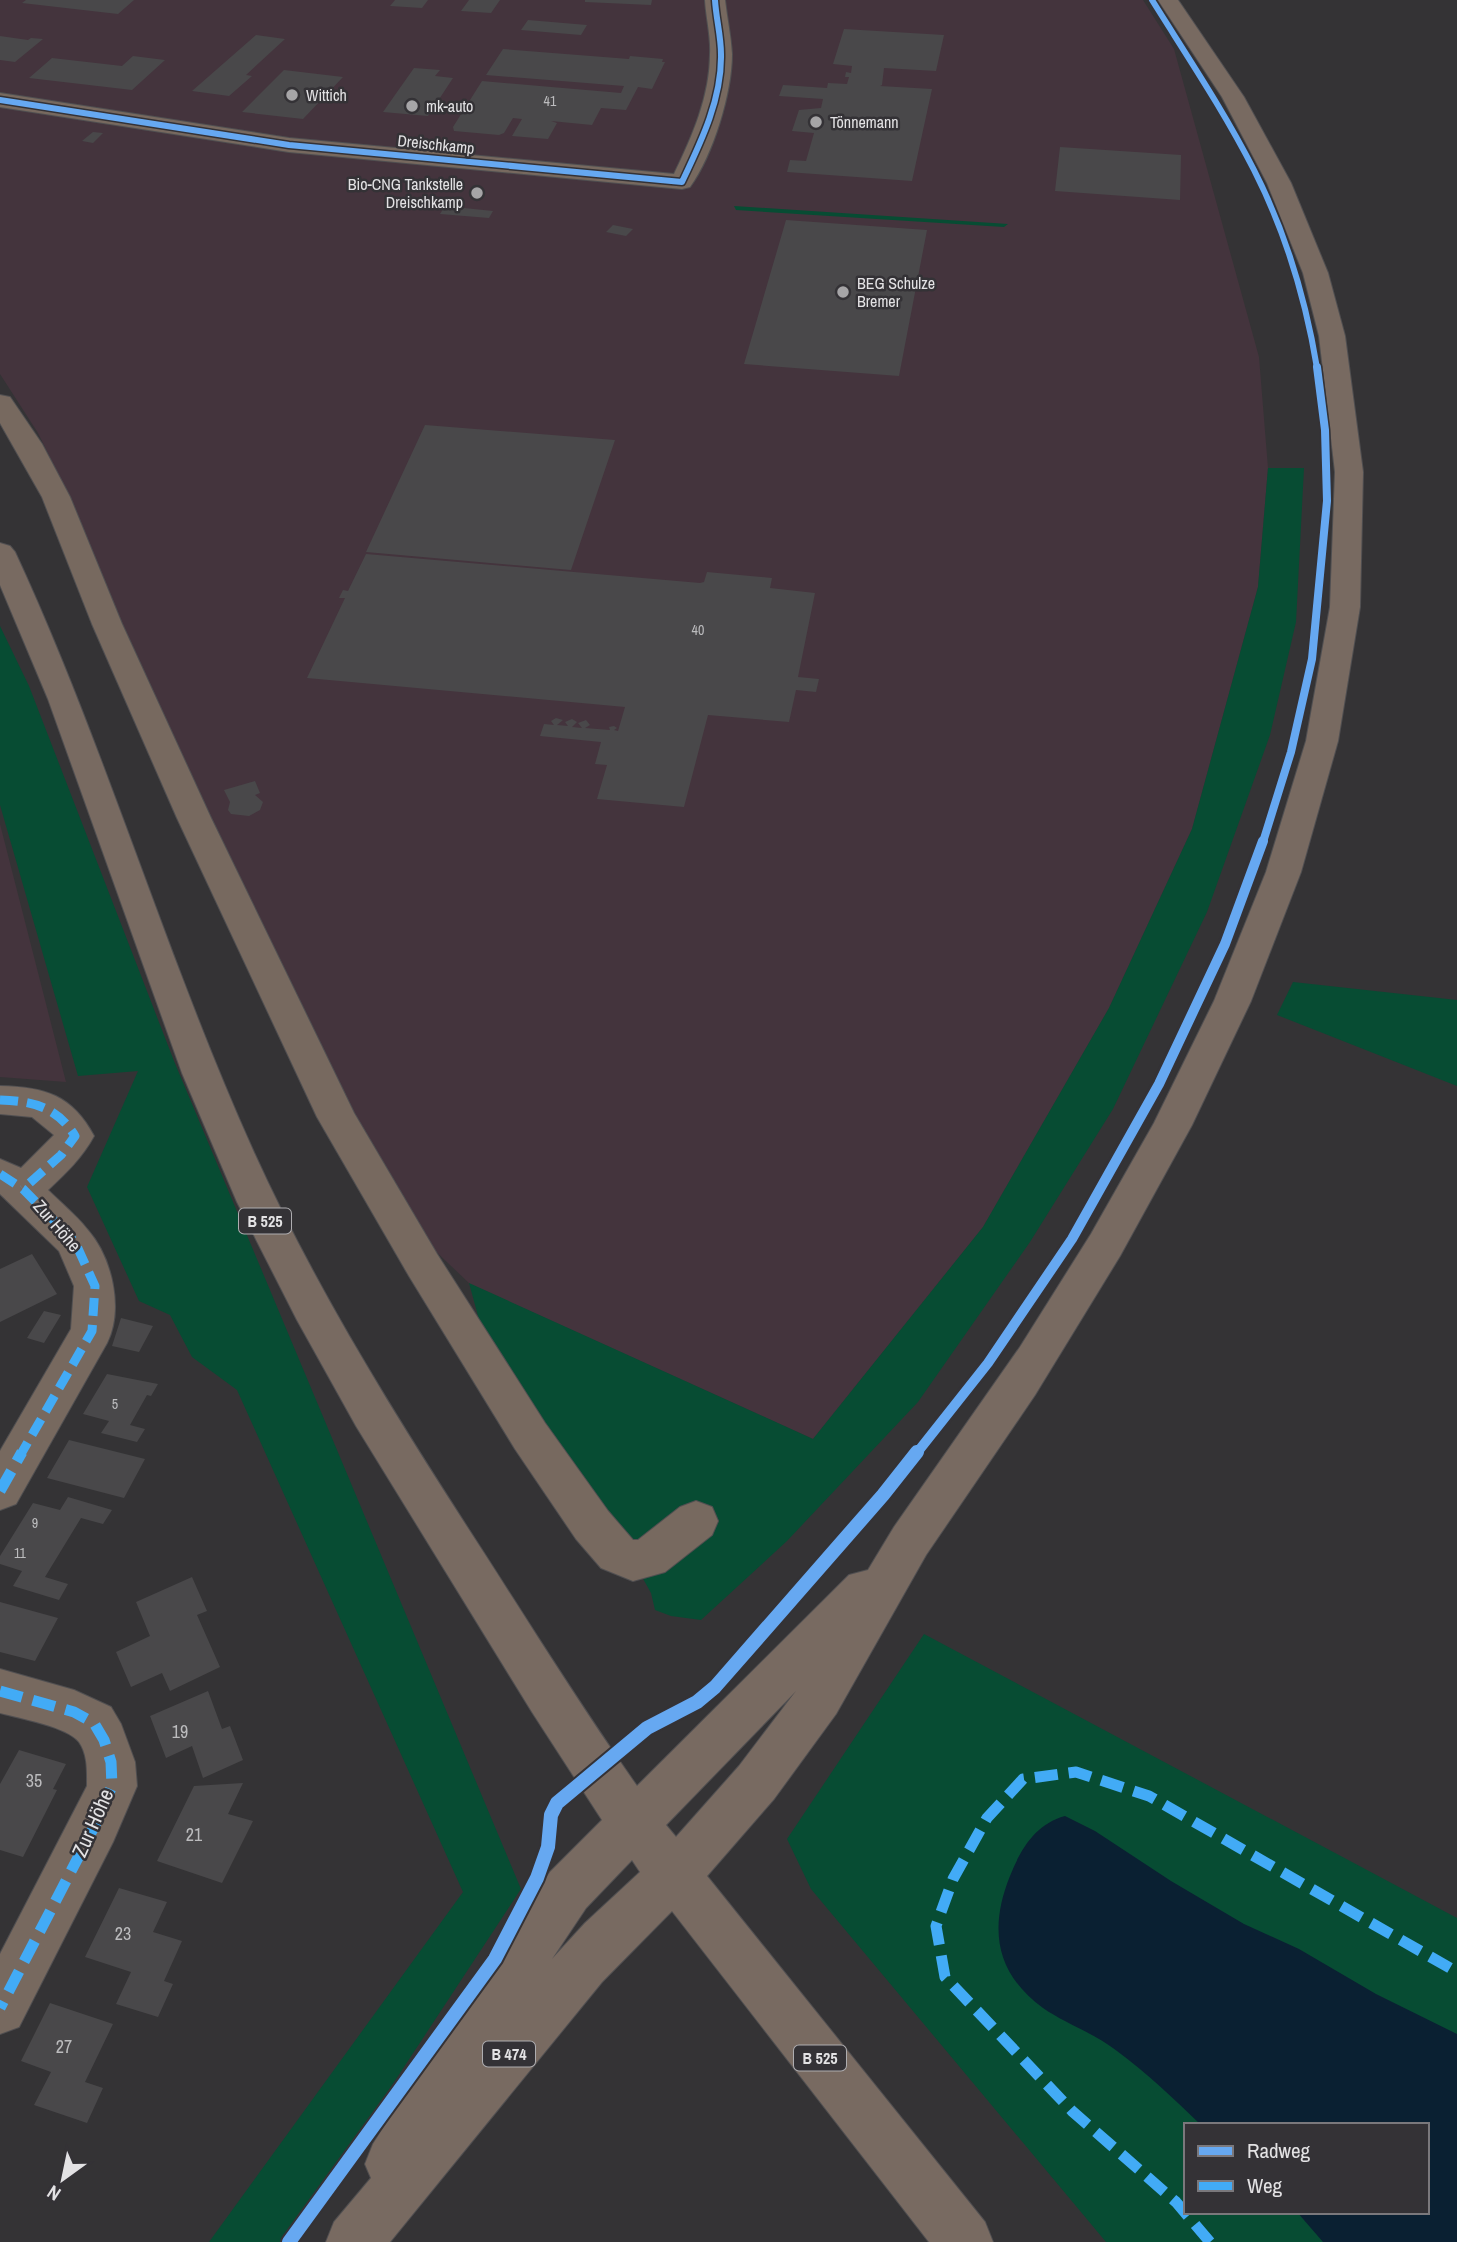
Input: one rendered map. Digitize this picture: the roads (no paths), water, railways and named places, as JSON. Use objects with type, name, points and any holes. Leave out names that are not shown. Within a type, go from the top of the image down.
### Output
[{"type":"main road","name":"B 474","points":[[354,2242],[597,1947],[674,1874],[743,1797],[807,1717],[906,1547],[990,1426],[1131,1201],[1206,1059],[1264,925],[1289,856],[1326,720],[1337,659],[1349,560],[1351,510],[1343,397],[1326,311],[1298,226],[1263,150],[1229,90],[1168,0]]},
{"type":"main road","name":"B 525","points":[[0,552],[24,602],[55,679],[230,1143],[280,1251],[395,1453],[595,1769],[635,1825],[965,2242]]},
{"type":"main road","name":"B 474","points":[[344,2242],[492,2003],[568,1890],[906,1547]]},
{"type":"street","name":"Dreischkamp","points":[[0,100],[289,145],[682,182],[707,124],[720,71],[715,0]]},
{"type":"street","points":[[0,403],[28,444],[56,497],[107,624],[194,818],[336,1117],[466,1334],[530,1436],[592,1525],[617,1554],[633,1561],[649,1558],[696,1521]]},
{"type":"street","name":"Zur Höhe","points":[[0,1100],[46,1105],[66,1118],[75,1136],[61,1155],[12,1182],[75,1242],[95,1286],[92,1331],[0,1491]]},
{"type":"street","name":"Zur Höhe","points":[[0,1691],[74,1712],[94,1723],[104,1740],[111,1762],[112,1786],[95,1825],[0,2008]]},
{"type":"water","points":[[1065,1816],[1095,1831],[1171,1881],[1244,1924],[1299,1949],[1376,1994],[1457,2034],[1457,2242],[1323,2242],[1299,2214],[1429,2214],[1429,2123],[1199,2123],[1150,2077],[1117,2051],[1052,2014],[1027,1994],[1006,1965],[1001,1948],[999,1931],[1003,1895],[1025,1847],[1038,1831]]},
{"type":"place","name":"Wittich","points":[[292,95]]},
{"type":"place","name":"mk-auto","points":[[412,106]]},
{"type":"place","name":"Tönnemann","points":[[816,122]]},
{"type":"place","name":"Bio-CNG Tankstelle Dreischkamp","points":[[477,193]]},
{"type":"place","name":"BEG Schulze Bremer","points":[[843,292]]}]
